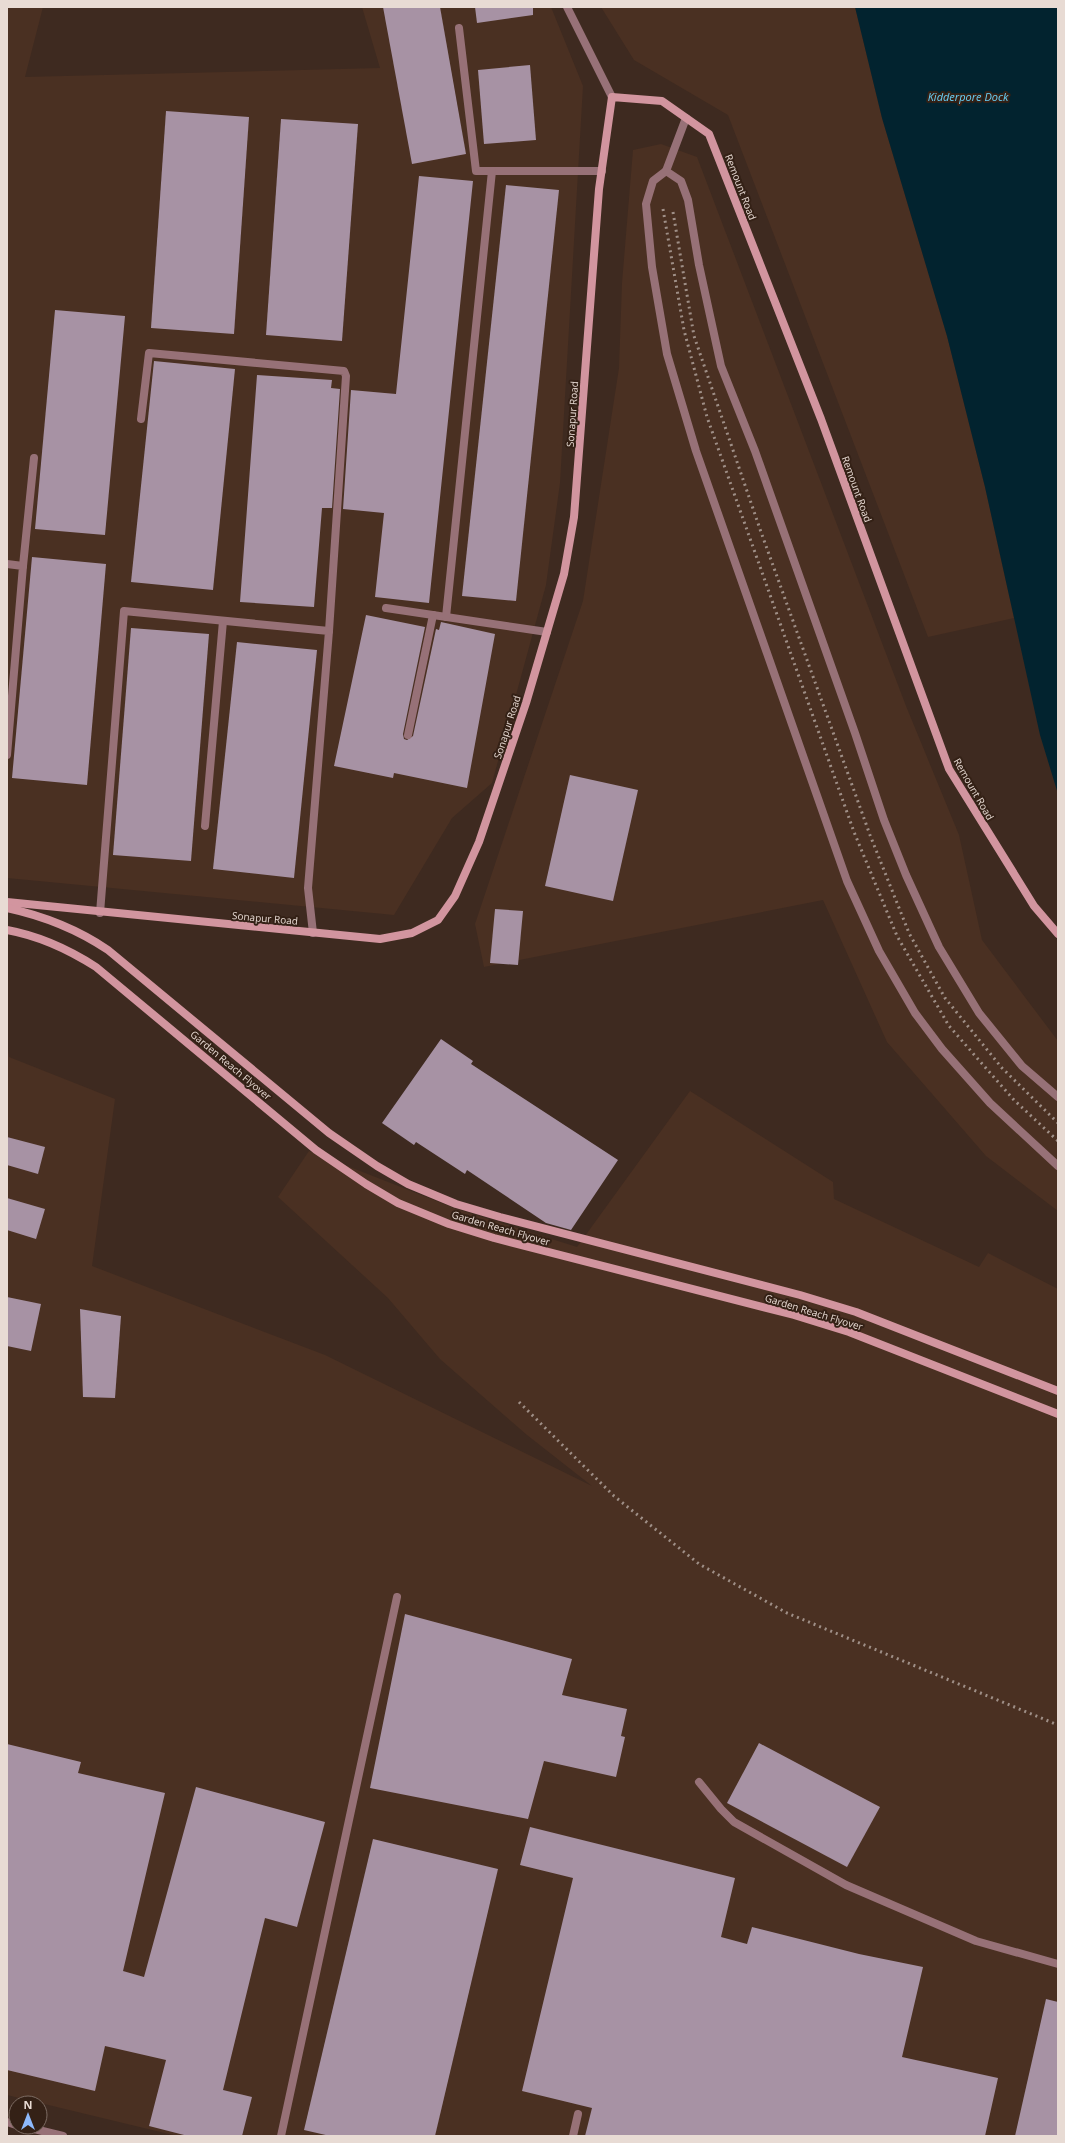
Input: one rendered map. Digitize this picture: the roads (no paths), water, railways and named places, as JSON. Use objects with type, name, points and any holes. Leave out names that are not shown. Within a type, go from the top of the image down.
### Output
[{"type":"main road","name":"Remount Road","points":[[612,97],[662,101],[709,134],[821,420],[949,769],[1034,906],[1058,934]]},
{"type":"main road","name":"Sonapur Road","points":[[7,902],[100,913],[380,939],[412,933],[438,920],[455,896],[479,842],[526,703],[564,574],[574,516],[602,171],[612,97]]},
{"type":"main road","name":"Garden Reach Flyover","points":[[7,908],[47,918],[69,927],[108,950],[329,1133],[408,1184],[456,1204],[500,1217],[800,1294],[856,1312],[1058,1391]]},
{"type":"main road","name":"Garden Reach Flyover","points":[[7,930],[40,938],[60,946],[96,967],[316,1150],[366,1184],[398,1203],[449,1224],[494,1238],[794,1315],[850,1332],[1058,1414]]},
{"type":"street","points":[[568,7],[612,97]]},
{"type":"street","points":[[459,28],[476,171],[602,171]]},
{"type":"street","points":[[686,118],[666,171],[653,181],[646,204],[652,267],[667,354],[696,451],[848,881],[879,951],[919,1019],[942,1049],[990,1103],[1058,1166]]},
{"type":"street","points":[[446,617],[492,171]]},
{"type":"street","points":[[666,171],[681,181],[688,200],[698,265],[721,366],[755,451],[855,733],[884,820],[906,875],[939,947],[979,1013],[1022,1066],[1058,1097]]},
{"type":"street","points":[[141,420],[149,353],[344,370],[345,383],[329,631],[308,888],[313,933]]},
{"type":"street","points":[[7,755],[34,458]]},
{"type":"street","points":[[7,564],[23,566]]},
{"type":"street","points":[[386,608],[547,632]]},
{"type":"street","points":[[100,913],[124,611],[329,631]]},
{"type":"street","points":[[408,735],[433,615]]},
{"type":"street","points":[[205,826],[223,621]]},
{"type":"street","points":[[281,2136],[397,1597]]},
{"type":"street","points":[[699,1782],[721,1809],[734,1822],[846,1885],[976,1941],[1058,1964]]},
{"type":"street","points":[[573,2136],[578,2114]]},
{"type":"street","points":[[48,2132],[63,2136]]},
{"type":"water","name":"Kidderpore Dock","points":[[855,7],[1058,7],[1058,794],[1040,735],[985,487],[947,336],[882,118]]},
{"type":"railway","points":[[663,209],[684,330],[707,417],[854,832],[897,936],[949,1026],[1014,1100],[1058,1141]]},
{"type":"railway","points":[[673,212],[694,336],[761,532],[870,835],[909,933],[945,998],[1002,1068],[1058,1123]]},
{"type":"railway","points":[[519,1402],[614,1496],[699,1564],[787,1613],[1058,1725]]}]
